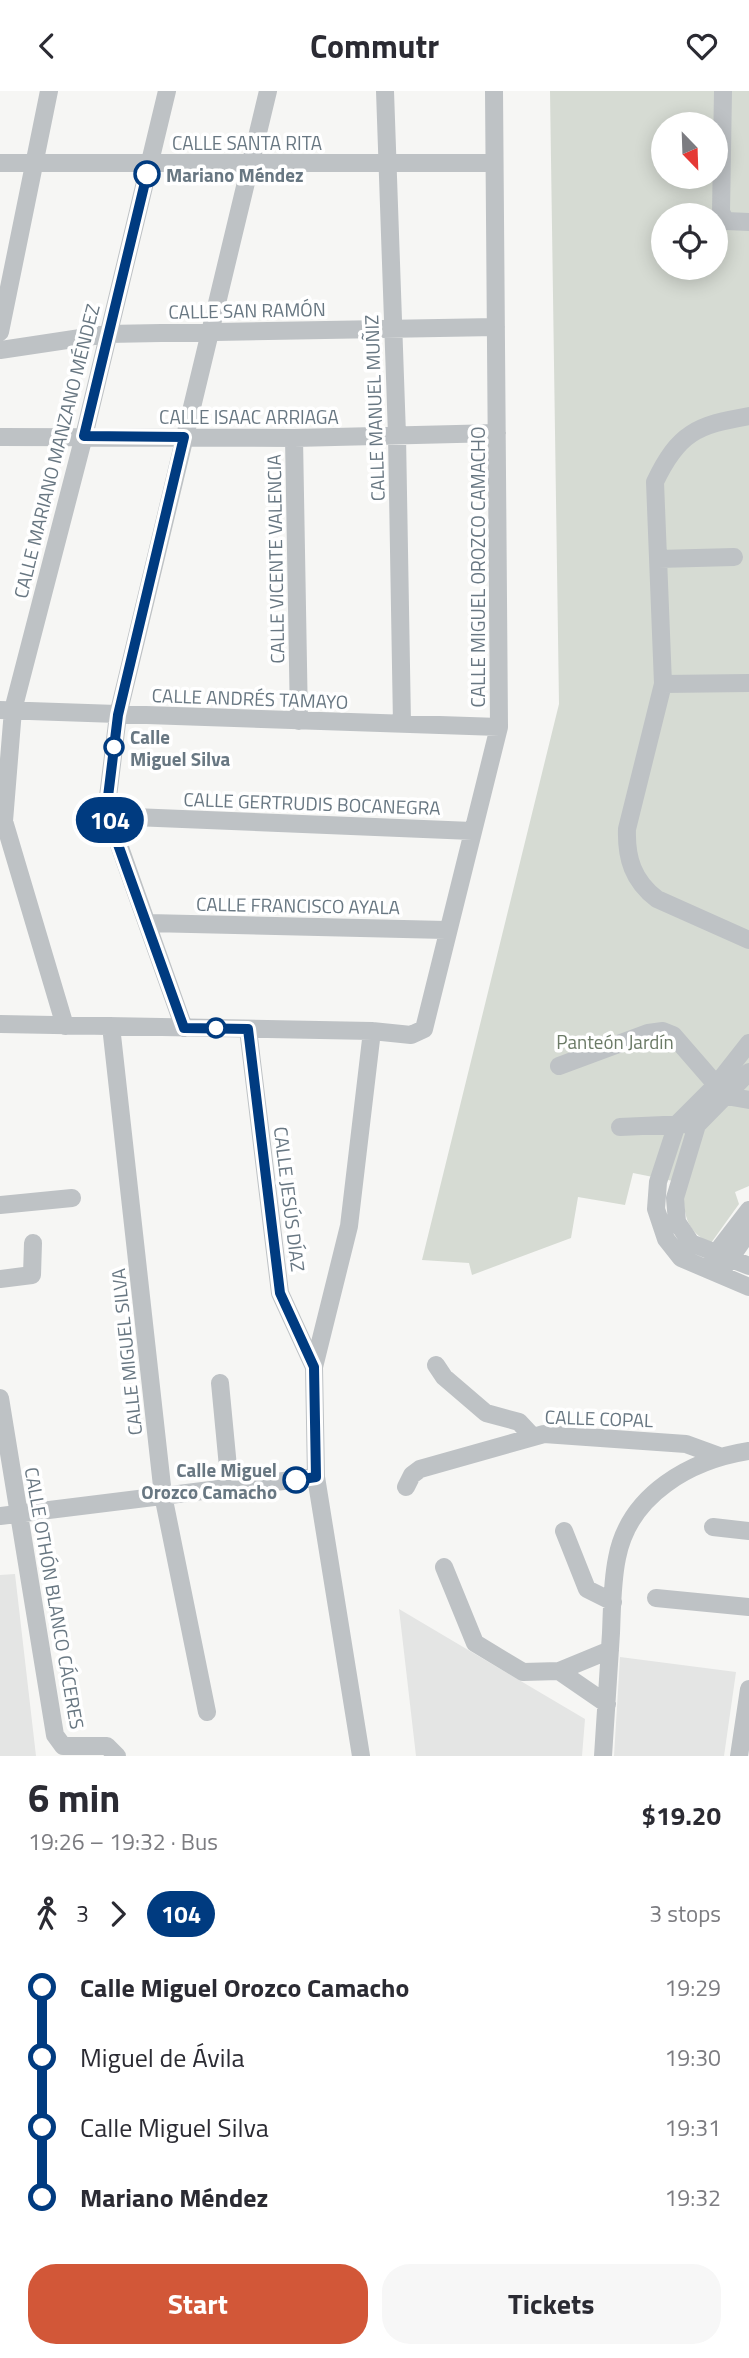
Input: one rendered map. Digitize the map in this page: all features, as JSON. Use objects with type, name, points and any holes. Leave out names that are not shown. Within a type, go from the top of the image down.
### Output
[{"type":"street","points":[[0,332],[49,91]]},
{"type":"street","name":"CALLE MARIANO MANZANO MÉNDEZ","points":[[65,1026],[4,821],[6,710],[84,436],[167,91]]},
{"type":"street","points":[[184,1028],[107,805],[118,715],[268,91]]},
{"type":"street","name":"CALLE MANUEL MUÑIZ","points":[[385,91],[391,329],[397,435],[402,724]]},
{"type":"street","name":"CALLE MIGUEL OROZCO CAMACHO","points":[[372,1031],[411,1035],[420,1032],[426,1025],[446,929],[499,727],[494,91]]},
{"type":"street","points":[[723,91],[721,212],[726,221],[749,222]]},
{"type":"street","name":"CALLE SANTA RITA","points":[[0,163],[495,163]]},
{"type":"street","name":"CALLE SAN RAMÓN","points":[[0,350],[107,334],[496,327]]},
{"type":"street","points":[[749,416],[722,421],[692,432],[668,455],[655,482],[663,684],[627,829],[630,861],[644,890],[657,899],[749,940]]},
{"type":"street","name":"CALLE ISAAC ARRIAGA","points":[[0,437],[294,438],[497,433]]},
{"type":"street","name":"CALLE VICENTE VALENCIA","points":[[294,438],[299,720]]},
{"type":"street","points":[[658,559],[734,557]]},
{"type":"street","points":[[663,684],[749,684]]},
{"type":"street","name":"CALLE ANDRÉS TAMAYO","points":[[6,710],[499,727]]},
{"type":"street","name":"CALLE GERTRUDIS BOCANEGRA","points":[[109,816],[472,831]]},
{"type":"street","name":"CALLE FRANCISCO AYALA","points":[[148,923],[446,929]]},
{"type":"street","points":[[0,1024],[372,1031],[349,1226],[314,1367],[316,1477],[361,1756]]},
{"type":"street","name":"CALLE MIGUEL SILVA","points":[[111,1027],[163,1495],[207,1711]]},
{"type":"street","name":"CALLE JESÚS DÍAZ","points":[[248,1029],[280,1293],[314,1367]]},
{"type":"street","points":[[559,1066],[648,1033],[663,1031],[680,1041],[721,1090],[749,1100]]},
{"type":"street","points":[[749,1043],[697,1125],[678,1184],[675,1214],[685,1237],[691,1243],[749,1266]]},
{"type":"street","points":[[749,1072],[677,1123],[658,1182],[657,1218],[666,1239],[681,1258],[749,1287]]},
{"type":"street","points":[[620,1127],[677,1123],[697,1125]]},
{"type":"street","points":[[0,1205],[72,1198]]},
{"type":"street","points":[[715,1273],[722,1255],[749,1210]]},
{"type":"street","points":[[722,1255],[749,1231]]},
{"type":"street","points":[[0,1279],[32,1275],[33,1243]]},
{"type":"street","points":[[436,1365],[444,1377],[486,1413],[519,1422],[533,1437]]},
{"type":"street","points":[[220,1384],[230,1488]]},
{"type":"street","name":"CALLE OTHÓN BLANCO CÁCERES","points":[[0,1398],[57,1740],[63,1746],[107,1746],[117,1756]]},
{"type":"street","name":"CALLE COPAL","points":[[406,1487],[412,1475],[420,1469],[533,1437],[553,1434],[685,1444],[719,1456]]},
{"type":"street","points":[[603,1756],[617,1557],[638,1512],[680,1472],[719,1456],[749,1451]]},
{"type":"street","points":[[0,1516],[316,1477]]},
{"type":"street","points":[[713,1527],[749,1531]]},
{"type":"street","points":[[564,1531],[587,1589],[613,1602]]},
{"type":"street","points":[[444,1567],[471,1636],[480,1648],[523,1672],[559,1671],[610,1650]]},
{"type":"street","points":[[656,1598],[749,1607]]},
{"type":"street","points":[[559,1671],[607,1703]]},
{"type":"street","points":[[739,1756],[749,1689]]},
{"type":"shaded area","points":[[15,1574],[36,1756],[0,1756],[0,1575]]},
{"type":"shaded area","points":[[399,1609],[585,1719],[582,1756],[416,1756]]},
{"type":"shaded area","points":[[620,1657],[736,1672],[724,1756],[614,1756]]},
{"type":"green space","name":"Panteón Jardín","points":[[550,91],[749,91],[749,1186],[735,1192],[739,1204],[711,1243],[690,1226],[685,1211],[683,1183],[633,1173],[625,1205],[578,1197],[571,1238],[472,1275],[469,1263],[422,1260],[559,704]]},
{"type":"bus line","name":"104","points":[[147,174],[84,436],[184,437],[118,715],[107,805],[111,825],[184,1028],[248,1029],[280,1293],[314,1367],[316,1477],[296,1480]]},
{"type":"place","name":"Mariano Méndez","points":[[147,174]]},
{"type":"place","name":"Calle Miguel Silva","points":[[114,747]]},
{"type":"place","name":"Calle Miguel Orozco Camacho","points":[[296,1480]]}]
